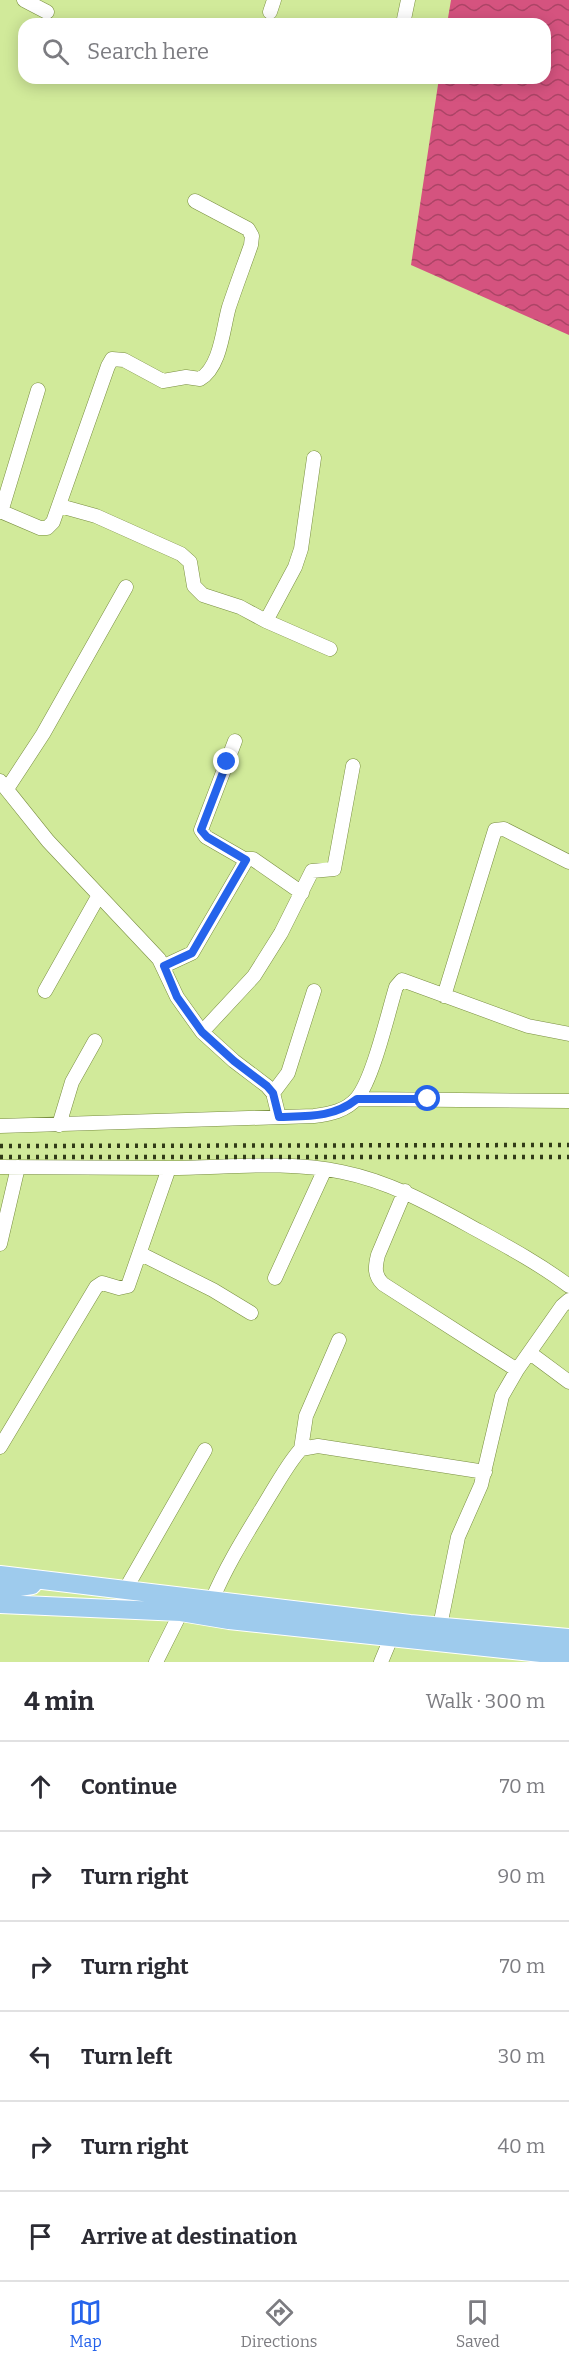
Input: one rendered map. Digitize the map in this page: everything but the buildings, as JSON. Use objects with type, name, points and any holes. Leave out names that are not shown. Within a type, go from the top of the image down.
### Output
[{"type":"main road","points":[[0,1575],[410,1624],[569,1638]]},
{"type":"main road","points":[[0,1591],[49,1582]]},
{"type":"main road","points":[[0,1591],[47,1606]]},
{"type":"main road","points":[[0,1604],[181,1612],[530,1657],[569,1656]]},
{"type":"street","points":[[24,0],[47,12]]},
{"type":"street","points":[[404,18],[408,0]]},
{"type":"street","points":[[38,390],[0,511],[43,528],[50,525],[60,506],[110,362],[115,358],[123,360],[163,381],[186,377],[200,379],[205,375],[219,350],[230,305],[252,236],[248,229],[195,201]]},
{"type":"street","points":[[267,621],[295,567],[301,549],[314,458]]},
{"type":"street","points":[[60,506],[88,513],[186,557],[190,562],[194,586],[203,595],[240,607],[330,650]]},
{"type":"street","points":[[126,588],[44,734],[3,785],[48,841],[152,950],[164,966],[177,997],[202,1032],[273,1093],[279,1117]]},
{"type":"street","points":[[235,741],[201,830],[207,837],[246,860],[253,859],[302,893]]},
{"type":"street","points":[[202,1032],[254,976],[281,933],[313,870],[331,871],[334,868],[353,766]]},
{"type":"street","points":[[444,996],[495,830],[504,830],[569,862]]},
{"type":"street","points":[[164,966],[192,953],[246,860]]},
{"type":"street","points":[[45,991],[99,895]]},
{"type":"street","points":[[0,1126],[333,1114],[346,1108],[357,1099],[366,1082],[398,982],[405,981],[528,1026],[569,1034]]},
{"type":"street","points":[[273,1093],[288,1073],[314,991]]},
{"type":"street","points":[[59,1125],[72,1082],[95,1041]]},
{"type":"street","points":[[357,1099],[569,1101]]},
{"type":"street","points":[[0,1167],[169,1168],[268,1165],[325,1169],[377,1181],[405,1191],[529,1259],[569,1286]]},
{"type":"street","points":[[0,1244],[18,1167]]},
{"type":"street","points":[[0,1447],[96,1287],[102,1283],[119,1288],[128,1286],[169,1168]]},
{"type":"street","points":[[275,1278],[325,1169]]},
{"type":"street","points":[[405,1191],[378,1256],[377,1278],[517,1370]]},
{"type":"street","points":[[141,1254],[213,1290],[251,1313]]},
{"type":"street","points":[[440,1626],[444,1596],[458,1537],[481,1485],[501,1396],[562,1306],[569,1300]]},
{"type":"street","points":[[212,1600],[226,1565],[289,1464],[301,1449],[306,1416],[339,1340]]},
{"type":"street","points":[[530,1353],[569,1382]]},
{"type":"street","points":[[301,1449],[318,1446],[484,1472]]},
{"type":"street","points":[[125,1590],[205,1450]]},
{"type":"street","points":[[156,1662],[181,1612]]},
{"type":"street","points":[[381,1662],[392,1638]]},
{"type":"water","points":[[451,0],[569,0],[569,335],[411,265],[438,84],[551,84],[551,18],[448,18]]},
{"type":"railway","points":[[0,1146],[569,1145]]},
{"type":"railway","points":[[0,1157],[569,1157]]},
{"type":"route","points":[[227,762],[200,827],[202,834],[246,860],[192,953],[164,966],[177,997],[202,1032],[273,1093],[279,1117],[333,1114],[346,1108],[357,1099],[428,1099]]}]
